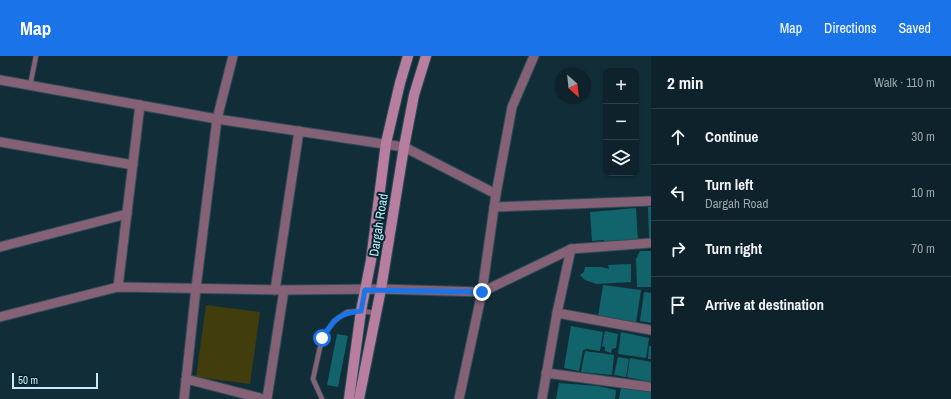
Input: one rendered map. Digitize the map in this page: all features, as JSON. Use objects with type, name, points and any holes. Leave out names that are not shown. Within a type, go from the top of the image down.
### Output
[{"type":"main road","name":"Dargah Road","points":[[349,399],[361,311],[371,260],[386,143],[408,56]]},
{"type":"main road","name":"Dargah Road","points":[[360,399],[381,289],[414,95],[426,56]]},
{"type":"street","points":[[184,399],[196,288],[218,119],[233,56]]},
{"type":"street","points":[[460,399],[482,292],[496,194],[512,107],[534,56]]},
{"type":"street","points":[[0,80],[218,119],[386,143],[404,147],[496,194]]},
{"type":"street","points":[[118,287],[140,105]]},
{"type":"street","points":[[186,379],[265,399],[299,131]]},
{"type":"street","points":[[0,142],[133,165]]},
{"type":"street","points":[[494,207],[651,201]]},
{"type":"street","points":[[0,247],[127,214]]},
{"type":"street","points":[[0,317],[118,287],[280,290],[381,289],[482,292],[571,249],[651,243]]},
{"type":"street","points":[[542,399],[557,313],[571,249]]},
{"type":"street","points":[[557,313],[651,330]]},
{"type":"street","points":[[546,373],[651,387]]},
{"type":"lane","points":[[30,86],[36,56]]},
{"type":"lane","points":[[322,399],[313,379],[322,338],[334,321],[347,312],[361,311],[376,313]]},
{"type":"shaded area","points":[[206,305],[260,312],[250,384],[196,377]]},
{"type":"building","points":[[648,207],[651,207],[651,238],[649,238]]},
{"type":"building","points":[[636,208],[638,241],[604,244],[604,240],[592,241],[590,212]]},
{"type":"building","points":[[640,251],[651,251],[651,287],[637,287],[636,259]]},
{"type":"building","points":[[631,264],[631,282],[597,284],[585,280],[580,275],[584,272],[585,267],[601,267],[609,269],[608,265]]},
{"type":"building","points":[[603,285],[641,290],[636,323],[598,317]]},
{"type":"building","points":[[644,292],[651,293],[651,323],[640,321]]},
{"type":"building","points":[[571,326],[603,332],[600,351],[587,349],[583,350],[579,371],[564,368]]},
{"type":"building","points":[[605,331],[618,334],[616,348],[612,349],[611,353],[605,351],[605,347],[602,346]]},
{"type":"building","points":[[621,332],[649,338],[646,358],[618,354]]},
{"type":"building","points":[[337,334],[348,336],[338,387],[327,385]]},
{"type":"building","points":[[649,346],[651,346],[651,359],[648,359]]},
{"type":"building","points":[[585,351],[614,355],[612,375],[581,372]]},
{"type":"building","points":[[618,357],[629,359],[626,377],[614,375]]},
{"type":"building","points":[[630,358],[651,362],[651,382],[627,377]]},
{"type":"building","points":[[559,383],[598,386],[616,390],[615,399],[556,399]]},
{"type":"building","points":[[621,387],[651,391],[651,399],[619,399]]},
{"type":"route","points":[[322,338],[334,321],[341,315],[347,312],[361,311],[365,290],[381,289],[482,292]]}]
